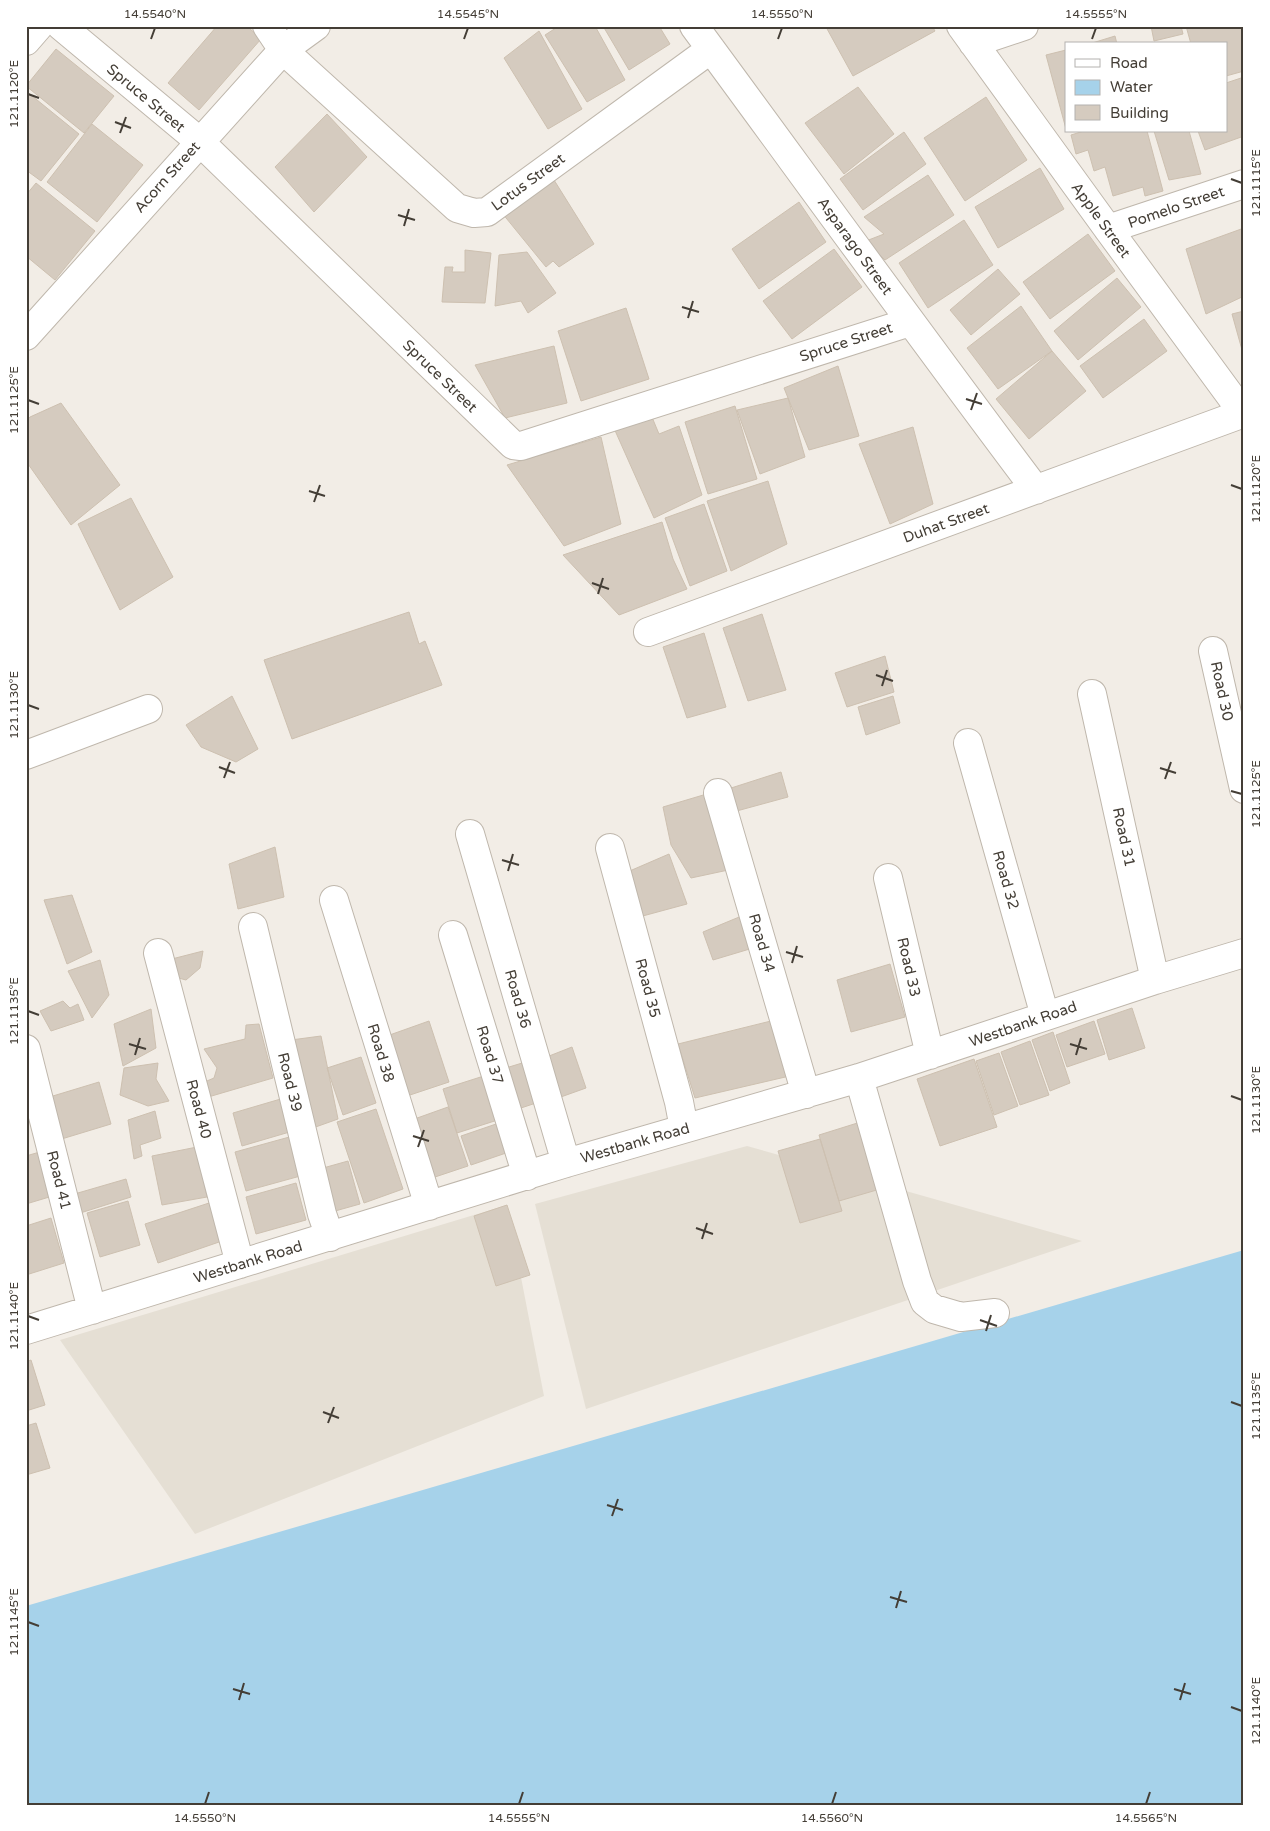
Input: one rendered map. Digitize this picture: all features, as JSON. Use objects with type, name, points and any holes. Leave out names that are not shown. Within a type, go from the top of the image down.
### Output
[{"type":"street","points":[[26,41],[39,26]]},
{"type":"street","name":"Spruce Street","points":[[61,26],[199,141],[513,445],[521,446],[910,322]]},
{"type":"street","name":"Lotus Street","points":[[268,26],[283,50],[458,208],[474,213],[488,212],[711,49]]},
{"type":"street","name":"Acorn Street","points":[[26,336],[199,141],[283,50],[316,26]]},
{"type":"street","name":"Asparago Street","points":[[694,26],[910,322],[1036,490]]},
{"type":"street","points":[[967,35],[1024,26]]},
{"type":"street","name":"Apple Street","points":[[967,35],[1108,230],[1244,413]]},
{"type":"street","name":"Pomelo Street","points":[[1108,230],[1244,184]]},
{"type":"street","name":"Duhat Street","points":[[648,632],[1244,413]]},
{"type":"street","name":"Road 30","points":[[1213,650],[1244,789]]},
{"type":"street","name":"Road 31","points":[[1092,694],[1155,980]]},
{"type":"street","points":[[26,755],[148,710]]},
{"type":"street","name":"Road 32","points":[[968,743],[1046,1016]]},
{"type":"street","name":"Road 34","points":[[718,793],[806,1094]]},
{"type":"street","name":"Road 36","points":[[470,834],[566,1163]]},
{"type":"street","name":"Road 35","points":[[610,848],[679,1102],[684,1128]]},
{"type":"street","name":"Road 33","points":[[888,878],[930,1055]]},
{"type":"street","name":"Road 38","points":[[334,900],[429,1206]]},
{"type":"street","name":"Road 39","points":[[253,927],[322,1214],[330,1237]]},
{"type":"street","name":"Road 37","points":[[453,935],[527,1176]]},
{"type":"street","name":"Road 40","points":[[158,953],[240,1264]]},
{"type":"street","name":"Westbank Road","points":[[26,1330],[566,1163],[859,1078],[1155,980],[1244,954]]},
{"type":"street","name":"Road 41","points":[[26,1049],[92,1310]]},
{"type":"street","points":[[859,1078],[924,1302],[954,1316],[967,1317],[995,1313]]},
{"type":"shaded area","points":[[747,1146],[1082,1241],[586,1409],[535,1204]]},
{"type":"shaded area","points":[[507,1205],[544,1396],[195,1534],[60,1340]]},
{"type":"water","points":[[1244,1250],[1244,1805],[26,1805],[26,1606]]},
{"type":"building","points":[[217,26],[247,26],[261,39],[199,110],[168,83]]},
{"type":"building","points":[[559,26],[595,26],[625,80],[587,102],[545,35]]},
{"type":"building","points":[[603,26],[659,26],[670,44],[629,70]]},
{"type":"building","points":[[932,26],[935,31],[853,76],[826,27]]},
{"type":"building","points":[[1151,26],[1181,26],[1183,34],[1154,41]]},
{"type":"building","points":[[1186,26],[1244,26],[1244,71],[1228,75],[1228,42],[1190,42]]},
{"type":"building","points":[[539,31],[582,109],[548,129],[504,58]]},
{"type":"building","points":[[1115,36],[1116,42],[1096,42]]},
{"type":"building","points":[[56,49],[114,96],[84,133],[26,86]]},
{"type":"building","points":[[1065,50],[1065,125],[1046,55]]},
{"type":"building","points":[[1244,77],[1244,136],[1205,150],[1198,132],[1228,132],[1228,82]]},
{"type":"building","points":[[858,87],[894,134],[844,174],[805,123]]},
{"type":"building","points":[[26,91],[79,134],[41,181],[26,170]]},
{"type":"building","points":[[986,97],[1027,160],[965,201],[924,138]]},
{"type":"building","points":[[327,114],[367,157],[314,212],[275,167]]},
{"type":"building","points":[[92,124],[143,165],[97,222],[47,182]]},
{"type":"building","points":[[904,132],[926,164],[863,210],[840,179]]},
{"type":"building","points":[[1081,132],[1147,132],[1163,191],[1145,196],[1143,187],[1113,196],[1105,167],[1094,171],[1088,150],[1076,154],[1071,135]]},
{"type":"building","points":[[1154,132],[1189,132],[1201,174],[1169,180]]},
{"type":"building","points":[[1040,168],[1064,209],[998,248],[975,207]]},
{"type":"building","points":[[928,175],[954,215],[885,260],[866,241],[884,234],[864,217]]},
{"type":"building","points":[[554,180],[594,244],[559,267],[553,261],[546,267],[502,213]]},
{"type":"building","points":[[36,183],[95,231],[55,280],[26,256],[26,195]]},
{"type":"building","points":[[799,202],[826,242],[759,289],[732,249]]},
{"type":"building","points":[[964,220],[993,265],[928,308],[899,263]]},
{"type":"building","points":[[1244,228],[1244,296],[1206,314],[1186,249]]},
{"type":"building","points":[[1088,234],[1115,271],[1050,319],[1023,282]]},
{"type":"building","points":[[834,249],[862,287],[792,339],[763,301]]},
{"type":"building","points":[[465,250],[491,253],[485,303],[442,302],[445,267],[453,267],[452,272],[465,272]]},
{"type":"building","points":[[527,252],[556,293],[528,313],[521,301],[495,306],[499,255]]},
{"type":"building","points":[[998,269],[1020,294],[971,335],[950,310]]},
{"type":"building","points":[[1117,278],[1141,307],[1078,360],[1054,331]]},
{"type":"building","points":[[1021,306],[1052,351],[998,389],[967,348]]},
{"type":"building","points":[[626,308],[649,379],[581,401],[558,331]]},
{"type":"building","points":[[1244,311],[1244,357],[1232,314]]},
{"type":"building","points":[[1144,319],[1167,351],[1103,398],[1080,366]]},
{"type":"building","points":[[554,346],[567,403],[505,418],[475,365]]},
{"type":"building","points":[[1052,351],[1086,391],[1029,439],[996,399]]},
{"type":"building","points":[[838,366],[859,436],[809,450],[784,388]]},
{"type":"building","points":[[788,398],[805,457],[760,474],[737,410]]},
{"type":"building","points":[[61,403],[120,485],[71,525],[26,461],[26,421],[30,417]]},
{"type":"building","points":[[735,406],[757,479],[708,494],[685,422]]},
{"type":"building","points":[[649,410],[659,434],[679,426],[702,495],[654,518],[613,426]]},
{"type":"building","points":[[913,427],[933,504],[890,524],[859,444]]},
{"type":"building","points":[[601,437],[621,524],[564,546],[507,465]]},
{"type":"building","points":[[768,481],[787,544],[731,571],[707,501]]},
{"type":"building","points":[[131,498],[173,577],[120,610],[78,524]]},
{"type":"building","points":[[704,504],[727,571],[690,586],[665,518]]},
{"type":"building","points":[[662,522],[673,559],[687,589],[619,615],[563,555]]},
{"type":"building","points":[[409,612],[419,644],[425,641],[442,685],[292,739],[264,660]]},
{"type":"building","points":[[762,614],[786,690],[748,701],[723,628]]},
{"type":"building","points":[[704,633],[726,707],[687,718],[663,647]]},
{"type":"building","points":[[885,656],[894,692],[847,707],[835,673]]},
{"type":"building","points":[[232,696],[258,749],[236,762],[201,747],[186,725]]},
{"type":"building","points":[[893,696],[900,723],[866,735],[858,707]]},
{"type":"building","points":[[781,772],[788,797],[733,812],[728,789]]},
{"type":"building","points":[[710,793],[733,869],[691,878],[671,845],[663,807]]},
{"type":"building","points":[[275,847],[284,897],[238,909],[229,864]]},
{"type":"building","points":[[669,854],[687,904],[639,917],[625,873]]},
{"type":"building","points":[[72,895],[92,952],[67,964],[44,900]]},
{"type":"building","points":[[744,915],[753,948],[713,960],[703,932]]},
{"type":"building","points":[[203,951],[200,968],[186,980],[171,976],[164,961]]},
{"type":"building","points":[[100,960],[109,995],[92,1018],[68,971]]},
{"type":"building","points":[[890,964],[905,1017],[851,1032],[837,980]]},
{"type":"building","points":[[63,1001],[70,1008],[78,1004],[84,1020],[51,1031],[40,1011]]},
{"type":"building","points":[[1132,1008],[1145,1048],[1109,1060],[1097,1020]]},
{"type":"building","points":[[151,1009],[156,1048],[123,1066],[114,1024]]},
{"type":"building","points":[[779,1019],[794,1075],[695,1098],[678,1044]]},
{"type":"building","points":[[429,1021],[449,1082],[404,1097],[384,1037]]},
{"type":"building","points":[[1094,1021],[1105,1054],[1067,1067],[1056,1035]]},
{"type":"building","points":[[259,1024],[273,1078],[198,1100],[195,1086],[214,1078],[217,1068],[204,1049],[245,1039],[246,1025]]},
{"type":"building","points":[[1053,1032],[1070,1083],[1050,1091],[1032,1040]]},
{"type":"building","points":[[321,1036],[338,1119],[310,1129],[291,1040]]},
{"type":"building","points":[[1030,1041],[1049,1095],[1020,1105],[1001,1052]]},
{"type":"building","points":[[572,1047],[586,1088],[558,1098],[544,1058]]},
{"type":"building","points":[[999,1053],[1018,1106],[994,1115],[976,1061]]},
{"type":"building","points":[[361,1057],[376,1103],[343,1115],[327,1068]]},
{"type":"building","points":[[974,1059],[997,1127],[940,1146],[917,1079]]},
{"type":"building","points":[[532,1060],[545,1100],[509,1112],[496,1071]]},
{"type":"building","points":[[158,1063],[156,1079],[169,1101],[148,1106],[120,1095],[124,1068]]},
{"type":"building","points":[[490,1074],[504,1118],[457,1133],[443,1089]]},
{"type":"building","points":[[99,1082],[111,1124],[55,1141],[43,1099]]},
{"type":"building","points":[[284,1098],[293,1131],[242,1146],[233,1113]]},
{"type":"building","points":[[448,1107],[468,1166],[426,1180],[406,1122]]},
{"type":"building","points":[[376,1109],[403,1189],[364,1203],[337,1122]]},
{"type":"building","points":[[155,1111],[161,1138],[140,1145],[142,1156],[134,1159],[128,1120]]},
{"type":"building","points":[[867,1120],[887,1187],[839,1201],[819,1135]]},
{"type":"building","points":[[499,1123],[509,1152],[471,1165],[461,1136]]},
{"type":"building","points":[[293,1136],[304,1175],[246,1191],[235,1152]]},
{"type":"building","points":[[820,1139],[842,1211],[800,1223],[778,1151]]},
{"type":"building","points":[[197,1147],[207,1197],[162,1205],[152,1156]]},
{"type":"building","points":[[43,1151],[56,1195],[26,1204],[26,1156]]},
{"type":"building","points":[[348,1161],[360,1204],[328,1213],[316,1170]]},
{"type":"building","points":[[126,1179],[131,1197],[77,1214],[71,1195]]},
{"type":"building","points":[[296,1183],[306,1220],[256,1234],[246,1197]]},
{"type":"building","points":[[128,1201],[140,1245],[100,1257],[87,1213]]},
{"type":"building","points":[[209,1203],[222,1241],[158,1263],[145,1224]]},
{"type":"building","points":[[507,1205],[530,1275],[496,1286],[474,1216]]},
{"type":"building","points":[[51,1218],[64,1263],[26,1275],[26,1226]]},
{"type":"building","points":[[31,1360],[45,1405],[26,1411],[26,1362]]},
{"type":"building","points":[[36,1423],[50,1468],[26,1475],[26,1426]]}]
